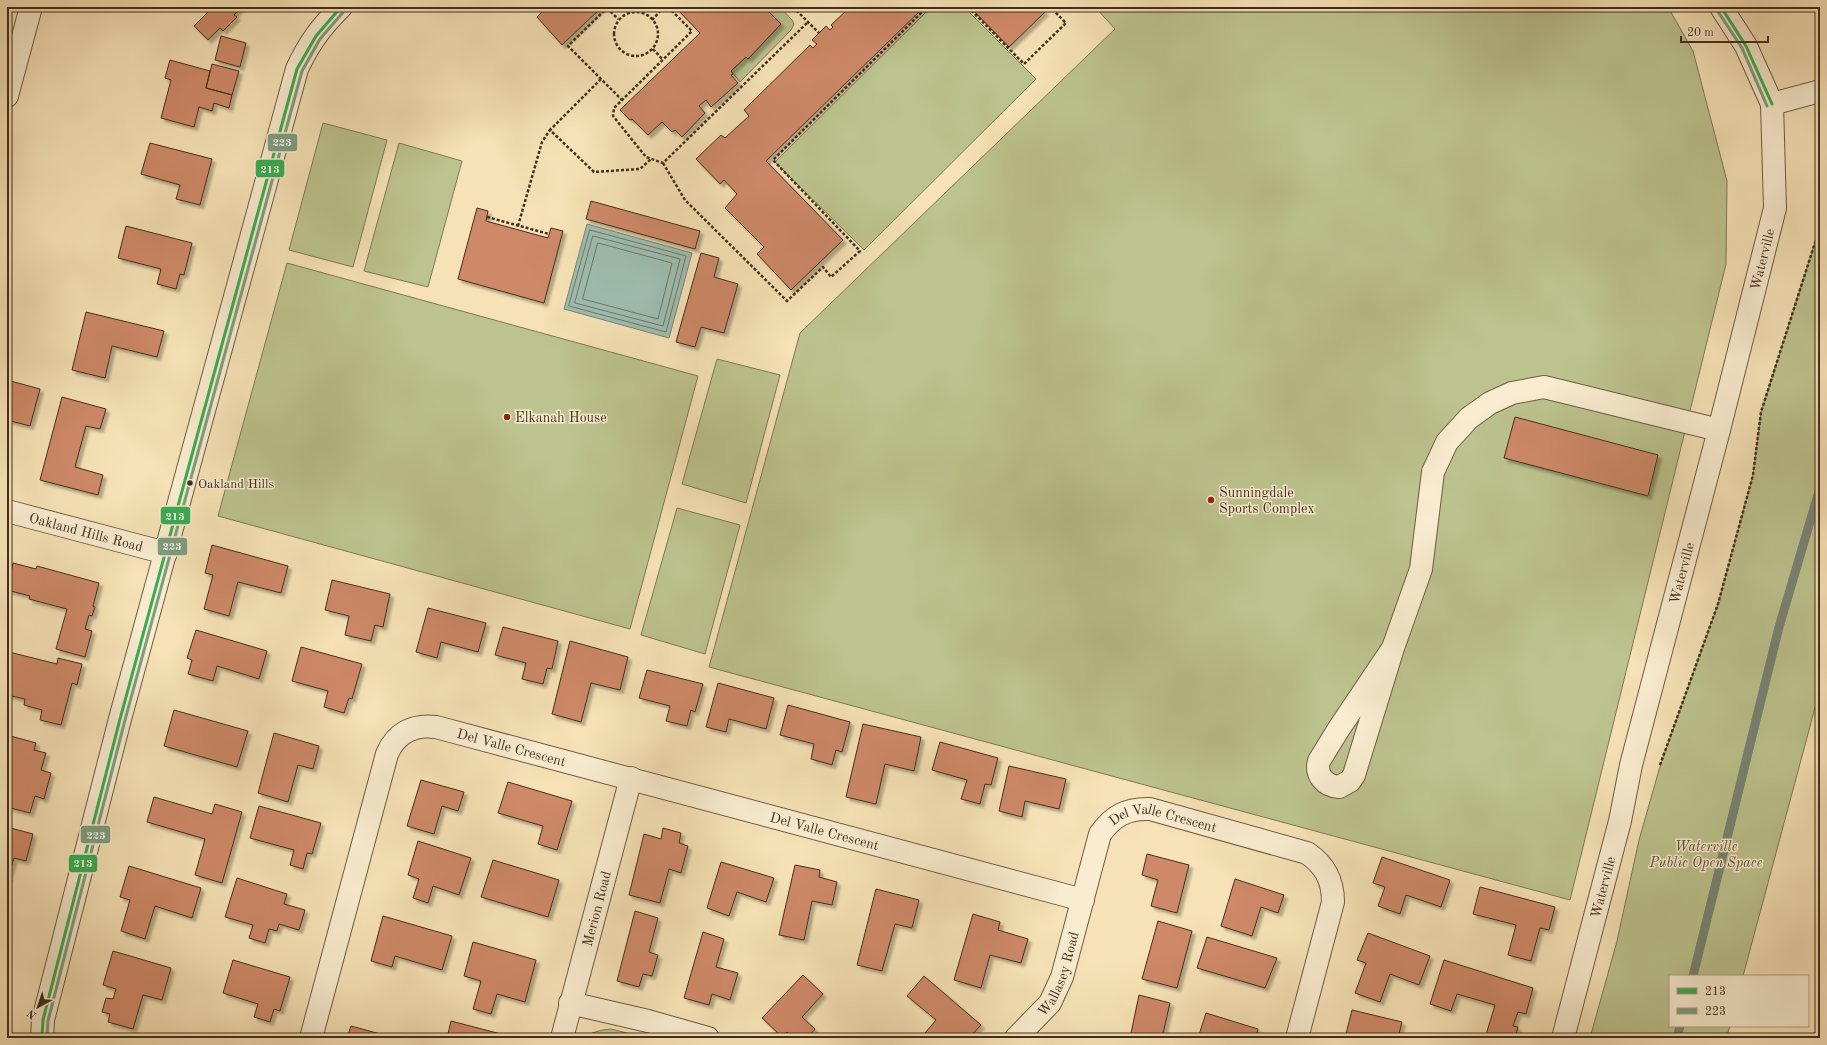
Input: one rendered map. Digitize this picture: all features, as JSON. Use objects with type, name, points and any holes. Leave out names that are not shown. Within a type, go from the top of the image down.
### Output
[{"type":"street","points":[[7,96],[31,7]]},
{"type":"street","points":[[42,1038],[43,1020],[120,720],[297,69],[306,48],[341,7]]},
{"type":"street","points":[[1721,7],[1746,46],[1772,104],[1820,91]]},
{"type":"street","name":"Waterville","points":[[1563,1038],[1616,835],[1631,765],[1719,430],[1774,208],[1772,104]]},
{"type":"street","points":[[1393,648],[1319,761],[1318,767],[1320,776],[1329,785],[1339,787],[1350,781],[1354,775],[1393,648],[1421,570],[1433,472],[1447,442],[1469,418],[1490,403],[1512,393],[1544,387],[1719,430]]},
{"type":"street","name":"Oakland Hills Road","points":[[7,511],[166,553]]},
{"type":"street","name":"Del Valle Crescent","points":[[311,1038],[387,754],[397,737],[415,727],[425,726],[436,727],[631,778],[1083,900],[1100,834],[1108,823],[1129,810],[1150,810],[1306,853],[1324,867],[1330,877],[1334,902],[1297,1038]]},
{"type":"street","name":"Merion Road","points":[[562,1038],[570,1003],[631,778]]},
{"type":"street","name":"Wallasey Road","points":[[1016,1038],[1050,1003],[1062,977],[1083,900]]},
{"type":"street","points":[[570,1003],[648,1021],[708,1038]]},
{"type":"path","points":[[652,20],[664,7]]},
{"type":"path","points":[[668,7],[692,31],[614,108],[613,116],[646,157],[663,163],[685,200],[787,301],[822,267],[831,277],[860,251],[773,160],[927,7]]},
{"type":"path","points":[[793,7],[819,33]]},
{"type":"path","points":[[968,7],[1024,64],[1066,23],[1050,7]]},
{"type":"path","points":[[618,20],[608,8],[568,46],[622,100]]},
{"type":"path","points":[[630,12],[644,13],[652,20],[655,22],[658,36],[653,50],[641,57],[627,56],[616,46],[613,33],[618,20],[630,12]]},
{"type":"path","points":[[663,163],[808,22]]},
{"type":"path","points":[[653,50],[663,60]]},
{"type":"path","points":[[518,226],[542,142],[550,130],[601,79]]},
{"type":"path","points":[[550,130],[594,172],[640,169],[651,159]]},
{"type":"path","points":[[487,217],[549,234]]},
{"type":"path","points":[[1658,771],[1718,604],[1753,475],[1761,412],[1820,227]]},
{"type":"green space","points":[[764,7],[780,7],[794,24],[791,30],[740,82],[731,71],[746,57],[748,59],[781,24]]},
{"type":"green space","points":[[931,7],[964,7],[1036,79],[864,250],[775,162]]},
{"type":"green space","name":"Sunningdale Sports Complex","points":[[1095,7],[1668,7],[1693,51],[1727,181],[1726,264],[1570,900],[709,667],[800,333],[1115,29]]},
{"type":"green space","points":[[323,123],[387,140],[353,267],[289,250]]},
{"type":"green space","points":[[399,143],[462,161],[428,287],[364,271]]},
{"type":"green space","name":"Waterville Public Open Space","points":[[1820,227],[1820,689],[1743,975],[1669,975],[1669,1027],[1730,1027],[1726,1038],[1590,1038],[1617,941],[1639,840],[1661,763],[1718,604],[1753,475],[1761,412]]},
{"type":"green space","points":[[287,263],[698,376],[630,629],[218,516]]},
{"type":"green space","points":[[717,359],[780,375],[746,503],[682,484]]},
{"type":"green space","points":[[677,508],[740,525],[705,654],[641,635]]},
{"type":"green space","points":[[611,1029],[647,1038],[583,1038],[596,1032]]},
{"type":"water","points":[[587,224],[692,253],[669,338],[564,309]]},
{"type":"building","points":[[203,7],[241,7],[234,15],[237,17],[223,31],[220,28],[208,40],[194,26],[208,12]]},
{"type":"building","points":[[547,7],[602,7],[562,45],[537,17]]},
{"type":"building","points":[[675,7],[764,7],[781,24],[748,59],[746,57],[731,71],[733,74],[731,75],[738,83],[711,107],[706,100],[699,106],[705,113],[682,137],[675,130],[672,132],[662,122],[648,135],[632,119],[630,120],[620,110],[700,33]]},
{"type":"building","points":[[850,7],[924,7],[766,161],[843,240],[791,290],[757,254],[764,247],[725,208],[737,194],[724,180],[720,184],[696,159],[721,135],[725,138],[749,116],[744,110],[810,45],[813,48],[817,44],[812,40],[826,26],[830,30],[833,27],[831,25]]},
{"type":"building","points":[[970,7],[1040,7],[1045,12],[1009,47]]},
{"type":"building","points":[[221,36],[246,43],[240,67],[215,60]]},
{"type":"building","points":[[170,60],[210,71],[206,88],[232,95],[229,108],[214,103],[212,111],[199,107],[194,127],[161,118],[171,80],[165,78]]},
{"type":"building","points":[[212,64],[239,71],[232,95],[206,88]]},
{"type":"building","points":[[150,143],[212,159],[200,205],[176,199],[180,185],[141,174]]},
{"type":"building","points":[[591,201],[700,231],[695,249],[586,219]]},
{"type":"building","points":[[477,208],[488,211],[486,221],[548,238],[551,228],[563,231],[544,303],[458,279]]},
{"type":"building","points":[[126,226],[192,243],[184,275],[180,274],[176,289],[157,284],[161,269],[118,258]]},
{"type":"building","points":[[701,253],[719,258],[714,277],[738,284],[724,333],[701,327],[695,347],[676,342]]},
{"type":"building","points":[[86,312],[164,331],[157,357],[112,346],[105,378],[72,370]]},
{"type":"building","points":[[7,380],[40,389],[30,426],[7,420]]},
{"type":"building","points":[[62,397],[106,409],[100,429],[86,426],[75,467],[103,475],[98,495],[40,480]]},
{"type":"building","points":[[1515,417],[1658,455],[1648,496],[1504,458]]},
{"type":"building","points":[[212,545],[288,566],[281,593],[238,582],[229,616],[204,609],[213,575],[205,573]]},
{"type":"building","points":[[13,563],[36,569],[37,566],[99,583],[93,606],[95,607],[92,616],[89,615],[85,629],[92,631],[85,657],[56,649],[67,609],[29,599],[30,596],[7,590]]},
{"type":"building","points":[[332,580],[390,594],[383,627],[375,625],[371,641],[345,635],[349,616],[325,610]]},
{"type":"building","points":[[428,608],[486,623],[478,652],[441,642],[437,658],[416,652]]},
{"type":"building","points":[[503,627],[558,641],[552,669],[547,668],[543,684],[522,679],[526,663],[495,655]]},
{"type":"building","points":[[196,630],[267,651],[259,679],[217,666],[213,681],[188,674],[192,660],[187,658]]},
{"type":"building","points":[[570,641],[628,657],[620,690],[591,683],[581,722],[552,714]]},
{"type":"building","points":[[301,647],[362,664],[352,699],[349,698],[344,713],[324,707],[328,691],[292,681]]},
{"type":"building","points":[[9,652],[57,664],[58,658],[82,664],[77,685],[72,683],[61,725],[40,720],[42,710],[24,705],[25,699],[7,695],[7,661]]},
{"type":"building","points":[[647,670],[703,684],[695,712],[691,710],[687,726],[666,721],[670,706],[639,698]]},
{"type":"building","points":[[718,683],[774,698],[766,729],[729,719],[726,732],[706,727]]},
{"type":"building","points":[[788,705],[850,722],[842,752],[836,750],[832,765],[811,759],[814,744],[780,735]]},
{"type":"building","points":[[174,710],[248,731],[237,767],[164,746]]},
{"type":"building","points":[[863,724],[921,737],[914,771],[885,764],[876,804],[846,797]]},
{"type":"building","points":[[274,733],[319,746],[313,769],[298,765],[288,802],[258,793]]},
{"type":"building","points":[[7,735],[36,743],[34,750],[46,753],[41,770],[51,773],[44,799],[35,796],[30,813],[7,807]]},
{"type":"building","points":[[940,742],[998,758],[991,785],[985,784],[980,804],[961,799],[967,780],[932,770]]},
{"type":"building","points":[[1009,766],[1066,779],[1059,809],[1025,801],[1022,817],[999,811]]},
{"type":"building","points":[[421,780],[464,792],[458,811],[442,806],[434,834],[407,826]]},
{"type":"building","points":[[508,782],[572,801],[557,850],[538,844],[543,826],[498,813]]},
{"type":"building","points":[[154,797],[212,814],[215,804],[242,812],[222,883],[195,875],[205,839],[147,822]]},
{"type":"building","points":[[259,806],[321,823],[312,854],[307,853],[303,869],[290,865],[294,850],[250,838]]},
{"type":"building","points":[[7,827],[33,834],[26,861],[14,858],[8,878]]},
{"type":"building","points":[[663,828],[681,833],[679,843],[688,846],[681,873],[669,869],[660,903],[629,895],[644,834],[661,839]]},
{"type":"building","points":[[418,841],[471,858],[459,895],[433,886],[428,903],[413,898],[419,879],[408,875]]},
{"type":"building","points":[[1147,854],[1189,865],[1177,913],[1151,906],[1158,880],[1142,875]]},
{"type":"building","points":[[1382,857],[1450,880],[1441,907],[1406,895],[1400,914],[1378,906],[1385,887],[1373,883]]},
{"type":"building","points":[[493,860],[559,880],[548,917],[481,897]]},
{"type":"building","points":[[721,862],[774,878],[766,902],[737,892],[729,916],[707,908]]},
{"type":"building","points":[[795,865],[820,870],[819,877],[837,882],[832,905],[812,901],[804,940],[779,935]]},
{"type":"building","points":[[129,866],[201,888],[192,918],[155,906],[145,939],[121,931],[130,900],[120,897]]},
{"type":"building","points":[[237,878],[287,894],[284,904],[305,910],[299,930],[279,924],[277,931],[269,929],[265,943],[249,938],[253,925],[225,917]]},
{"type":"building","points":[[1235,879],[1284,895],[1278,913],[1261,907],[1252,936],[1221,926]]},
{"type":"building","points":[[1480,887],[1555,907],[1549,930],[1540,928],[1531,961],[1508,955],[1516,925],[1473,914]]},
{"type":"building","points":[[876,889],[919,900],[912,928],[895,924],[882,971],[857,965]]},
{"type":"building","points":[[635,911],[658,918],[649,952],[658,955],[652,976],[643,974],[639,987],[617,981]]},
{"type":"building","points":[[973,914],[1000,922],[998,930],[1028,939],[1021,963],[990,955],[981,988],[954,980]]},
{"type":"building","points":[[383,916],[452,936],[442,970],[395,956],[392,967],[371,961]]},
{"type":"building","points":[[1158,921],[1192,931],[1177,988],[1142,979]]},
{"type":"building","points":[[703,932],[724,939],[716,967],[738,973],[730,1000],[712,994],[709,1005],[684,998]]},
{"type":"building","points":[[1368,933],[1430,956],[1419,985],[1390,974],[1380,1002],[1355,993],[1366,963],[1357,960]]},
{"type":"building","points":[[1207,937],[1277,958],[1265,988],[1197,968]]},
{"type":"building","points":[[473,942],[536,960],[525,1002],[497,994],[491,1014],[473,1009],[481,981],[464,976]]},
{"type":"building","points":[[113,951],[171,968],[162,1000],[143,995],[133,1029],[108,1022],[110,1014],[102,1012],[106,998],[113,999],[116,989],[103,985]]},
{"type":"building","points":[[233,960],[290,977],[280,1011],[274,1009],[270,1022],[254,1017],[258,1004],[223,993]]},
{"type":"building","points":[[1444,960],[1533,988],[1526,1014],[1518,1012],[1513,1026],[1518,1027],[1515,1038],[1485,1038],[1495,1005],[1457,994],[1451,1011],[1430,1004]]},
{"type":"building","points":[[803,975],[823,994],[802,1017],[815,1029],[807,1038],[794,1038],[787,1032],[782,1037],[762,1018]]},
{"type":"building","points":[[924,976],[981,1025],[969,1038],[930,1038],[925,1033],[936,1020],[907,996]]},
{"type":"building","points":[[1139,995],[1170,1003],[1162,1038],[1130,1038]]},
{"type":"building","points":[[1352,1010],[1402,1022],[1398,1038],[1345,1038]]},
{"type":"building","points":[[1206,1013],[1258,1029],[1256,1038],[1198,1038]]},
{"type":"building","points":[[451,1021],[501,1034],[500,1038],[447,1038]]},
{"type":"building","points":[[351,1026],[395,1038],[347,1038]]},
{"type":"waterway","points":[[1693,975],[1779,627],[1820,488]]},
{"type":"waterway","points":[[1677,1038],[1680,1027]]},
{"type":"transit line","name":"213","points":[[42,1038],[43,1020],[120,719],[297,69],[316,36],[341,7]]},
{"type":"transit line","name":"213","points":[[1721,7],[1746,46],[1772,104]]},
{"type":"transit line","name":"223","points":[[47,1038],[48,1021],[125,720],[302,71],[320,39],[345,10]]},
{"type":"transit line","name":"223","points":[[1717,10],[1742,48],[1767,106]]},
{"type":"place","name":"Elkanah House","points":[[507,417]]},
{"type":"place","name":"Oakland Hills","points":[[190,483]]},
{"type":"place","name":"Sunningdale Sports Complex","points":[[1211,500]]}]
